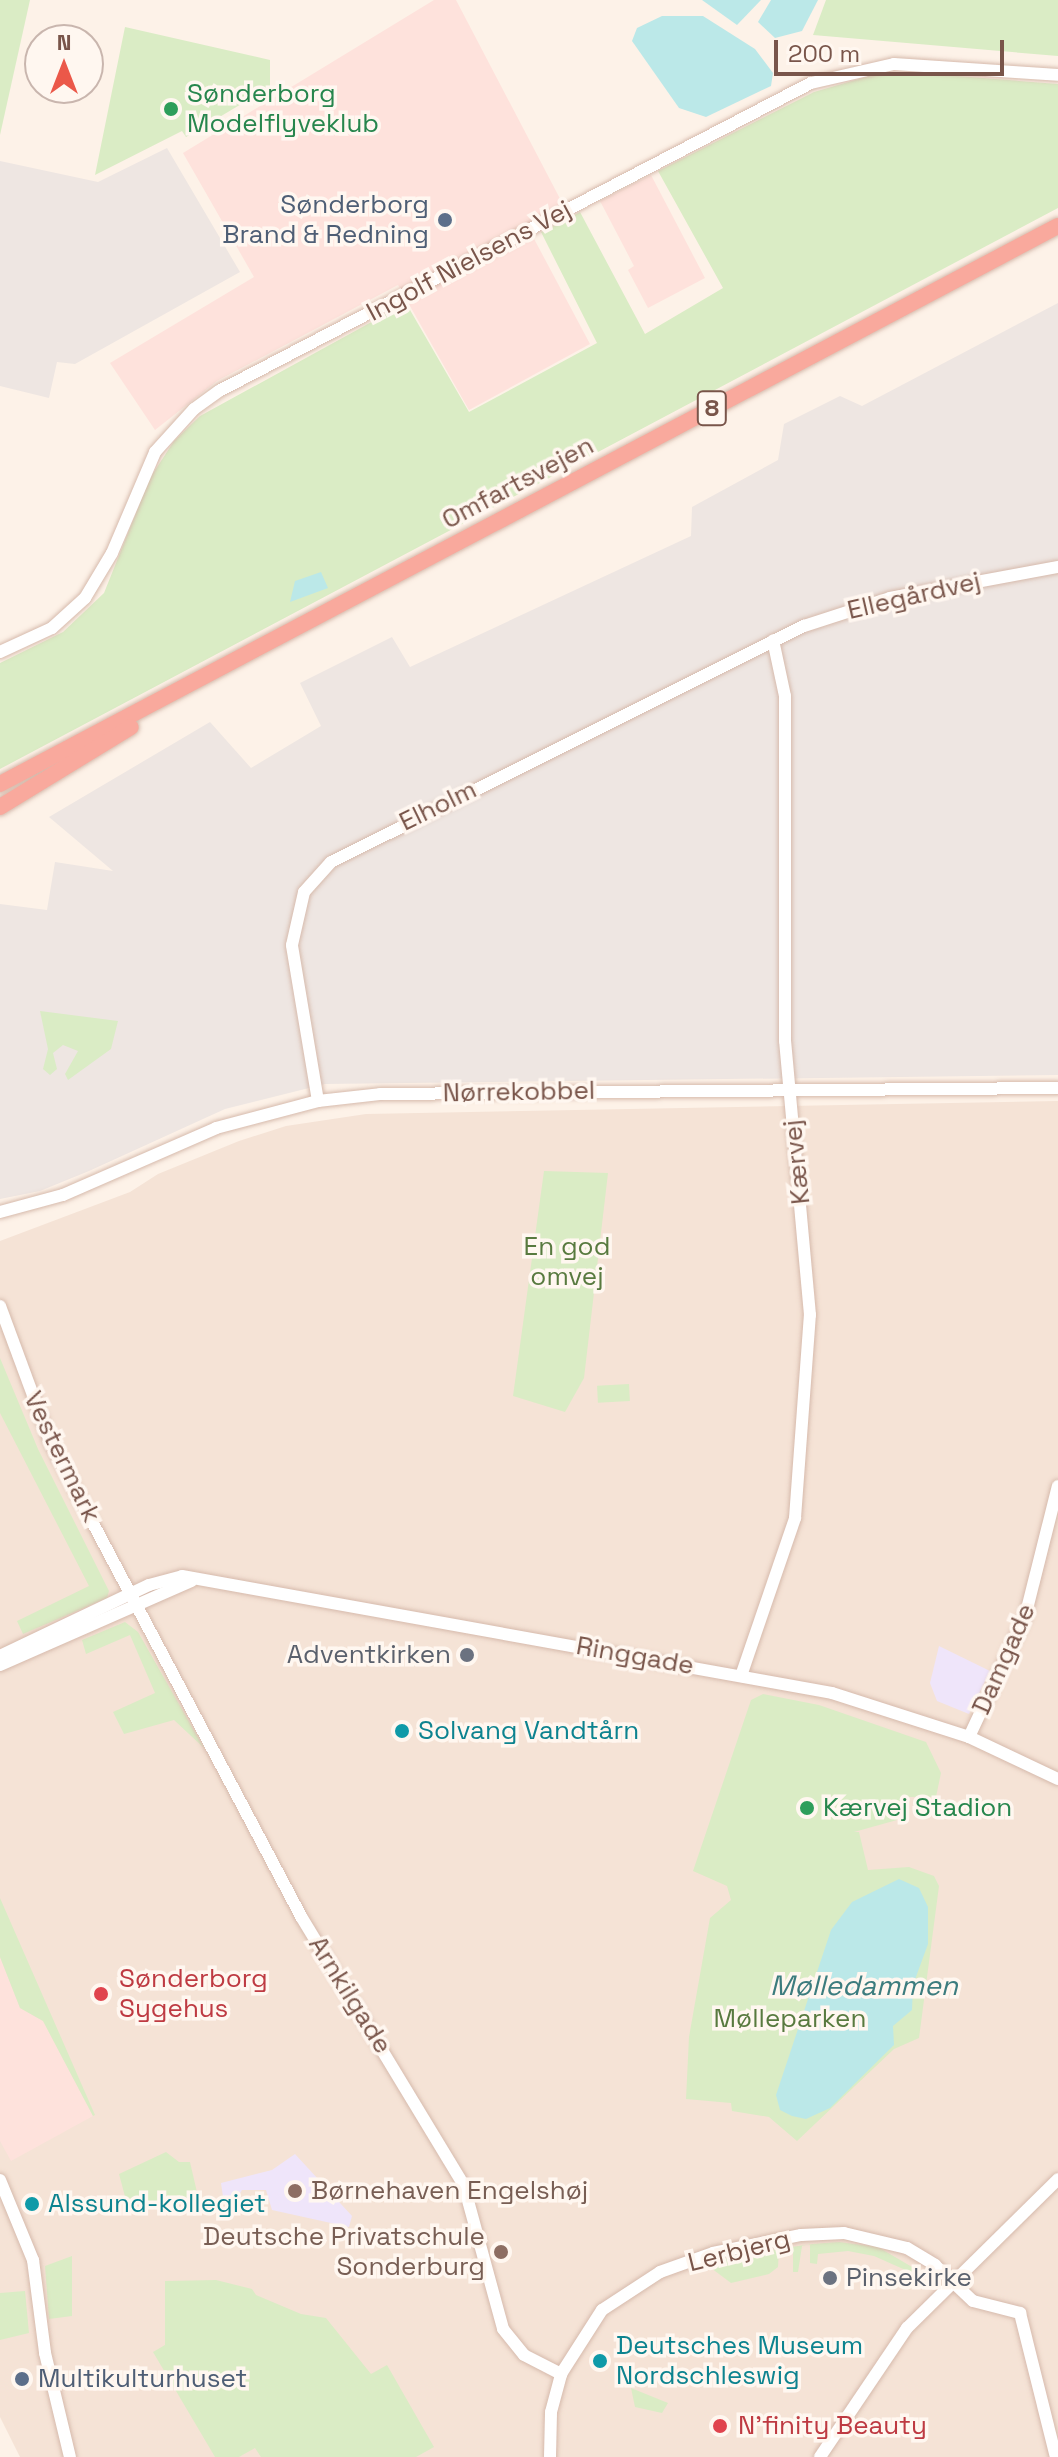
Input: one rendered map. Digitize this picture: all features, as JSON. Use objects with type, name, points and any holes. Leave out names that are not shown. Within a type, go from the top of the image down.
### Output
[{"type":"highway","name":"Omfartsvejen","points":[[0,784],[1058,226]]},
{"type":"highway","points":[[0,807],[68,761],[300,633],[367,590]]},
{"type":"street","name":"Ingolf Nielsens Vej","points":[[0,652],[52,628],[85,598],[112,553],[155,452],[194,409],[219,391],[811,83],[894,64],[1058,75]]},
{"type":"street","name":"Ellegårdvej","points":[[773,640],[890,598],[1058,567]]},
{"type":"street","name":"Kærvej","points":[[741,1676],[784,1557],[802,1466],[810,1297],[789,1090],[785,696],[773,640]]},
{"type":"street","name":"Elholm","points":[[318,1101],[292,945],[304,892],[323,870],[347,851],[773,640]]},
{"type":"street","name":"Nørrekobbel","points":[[0,1212],[63,1195],[216,1128],[318,1101],[380,1094],[1058,1088]]},
{"type":"street","name":"Vestermark","points":[[0,1306],[51,1444],[134,1599]]},
{"type":"street","name":"Damgade","points":[[969,1737],[1025,1617],[1058,1486]]},
{"type":"street","name":"Ringgade","points":[[134,1599],[170,1578],[198,1579],[832,1693],[969,1737],[1058,1779]]},
{"type":"street","points":[[0,1656],[134,1599]]},
{"type":"street","points":[[0,1665],[134,1599]]},
{"type":"street","name":"Arnkilgade","points":[[134,1599],[302,1918],[464,2186],[503,2329],[524,2355],[561,2374]]},
{"type":"street","points":[[820,2457],[889,2350],[952,2280],[1058,2179]]},
{"type":"street","points":[[0,2180],[33,2260],[45,2353],[70,2457]]},
{"type":"street","name":"Lerbjerg","points":[[550,2457],[551,2412],[561,2374],[602,2310],[660,2272],[713,2253],[801,2235],[860,2234],[907,2248],[952,2280],[973,2301],[1020,2313],[1056,2457]]},
{"type":"shaded area","points":[[434,0],[456,0],[568,214],[532,235],[590,344],[469,410],[398,285],[217,381],[155,430],[110,363],[254,277],[183,153]]},
{"type":"shaded area","points":[[167,148],[240,272],[75,364],[57,362],[49,398],[0,386],[0,161],[98,182]]},
{"type":"shaded area","points":[[651,175],[705,278],[648,308],[628,270],[634,266],[600,201]]},
{"type":"shaded area","points":[[1058,303],[1058,1075],[325,1084],[225,1109],[40,1191],[0,1199],[0,904],[47,910],[55,862],[113,871],[49,817],[210,722],[251,768],[321,726],[300,683],[392,637],[410,667],[691,536],[692,507],[778,460],[784,424],[840,396],[862,406]]},
{"type":"shaded area","points":[[1058,1101],[1058,2457],[20,2457],[0,2417],[0,1241],[130,1192],[158,1174],[239,1141],[286,1126],[366,1114]]},
{"type":"shaded area","points":[[939,1646],[990,1671],[969,1714],[937,1701],[930,1683]]},
{"type":"shaded area","points":[[0,1957],[20,2008],[43,2021],[93,2116],[11,2161],[0,2141]]},
{"type":"shaded area","name":"Børnehaven Engelshøj","points":[[295,2154],[352,2216],[349,2227],[272,2210],[266,2190],[242,2190],[238,2197],[223,2197],[221,2183],[272,2170]]},
{"type":"green space","points":[[0,0],[30,0],[24,24],[0,135]]},
{"type":"green space","points":[[826,0],[1058,0],[1058,56],[813,35]]},
{"type":"green space","name":"Sønderborg Modelflyveklub","points":[[125,27],[270,60],[270,87],[186,137],[182,131],[95,175]]},
{"type":"green space","points":[[920,73],[1058,84],[1058,208],[0,769],[0,663],[63,632],[104,593],[150,478],[174,441],[200,416],[406,303],[469,412],[597,343],[541,232],[580,212],[645,334],[723,288],[658,171],[814,92],[869,76]]},
{"type":"green space","points":[[40,1011],[118,1021],[111,1049],[68,1080],[65,1074],[78,1051],[63,1045],[53,1053],[57,1069],[50,1075],[43,1069],[48,1049]]},
{"type":"green space","name":"En god omvej","points":[[544,1171],[608,1173],[584,1378],[565,1412],[513,1396]]},
{"type":"green space","points":[[0,1358],[38,1449],[109,1591],[107,1598],[23,1634],[17,1621],[89,1586],[0,1413]]},
{"type":"green space","points":[[629,1384],[630,1401],[598,1403],[597,1386]]},
{"type":"green space","points":[[125,1622],[138,1632],[204,1748],[174,1720],[124,1734],[113,1712],[155,1693],[130,1635],[86,1654],[82,1640]]},
{"type":"green space","name":"Mølleparken","points":[[763,1694],[819,1705],[926,1742],[941,1773],[936,1797],[902,1797],[897,1820],[854,1832],[859,1832],[868,1870],[909,1867],[934,1876],[939,1886],[919,2038],[894,2049],[797,2141],[769,2117],[732,2111],[731,2103],[686,2099],[689,2037],[710,1918],[731,1900],[727,1886],[693,1871],[751,1700]]},
{"type":"green space","points":[[0,1898],[93,2116],[43,2021],[20,2008],[0,1957]]},
{"type":"green space","points":[[166,2152],[179,2162],[190,2162],[199,2201],[127,2204],[119,2174]]},
{"type":"green space","points":[[839,2242],[878,2247],[924,2274],[921,2277],[874,2256],[848,2251],[818,2254],[817,2264],[810,2263],[810,2244]]},
{"type":"green space","points":[[807,2245],[802,2246],[798,2272],[793,2272],[793,2248],[779,2249],[778,2267],[769,2274],[731,2283],[711,2268],[715,2261],[742,2254]]},
{"type":"green space","points":[[72,2256],[72,2316],[49,2319],[45,2266]]},
{"type":"green space","points":[[216,2280],[252,2289],[256,2295],[301,2314],[326,2318],[371,2374],[387,2365],[434,2447],[416,2457],[261,2457],[255,2448],[239,2457],[215,2457],[153,2352],[165,2345],[165,2281]]},
{"type":"green space","points":[[25,2291],[29,2333],[0,2340],[0,2293]]},
{"type":"green space","points":[[631,2388],[668,2403],[662,2413],[635,2407]]},
{"type":"water","points":[[702,0],[761,0],[737,25]]},
{"type":"water","points":[[771,0],[818,0],[802,31],[775,38],[758,22]]},
{"type":"water","points":[[662,16],[703,16],[755,49],[773,73],[771,86],[706,117],[679,108],[632,41],[637,28]]},
{"type":"water","points":[[321,572],[328,588],[290,602],[295,581]]},
{"type":"water","name":"Mølledammen","points":[[899,1879],[919,1888],[928,1907],[928,1944],[913,1985],[912,2010],[893,2026],[894,2045],[830,2108],[806,2119],[792,2116],[780,2110],[776,2095],[831,1930],[852,1902]]},
{"type":"place","name":"Sønderborg Modelflyveklub","points":[[171,109]]},
{"type":"place","name":"Sønderborg Brand & Redning","points":[[445,220]]},
{"type":"place","name":"Adventkirken","points":[[467,1655]]},
{"type":"place","name":"Solvang Vandtårn","points":[[402,1731]]},
{"type":"place","name":"Kærvej Stadion","points":[[807,1808]]},
{"type":"place","name":"Sønderborg Sygehus","points":[[101,1994]]},
{"type":"place","name":"Børnehaven Engelshøj","points":[[295,2191]]},
{"type":"place","name":"Alssund-kollegiet","points":[[32,2204]]},
{"type":"place","name":"Deutsche Privatschule Sonderburg","points":[[501,2252]]},
{"type":"place","name":"Pinsekirke","points":[[830,2278]]},
{"type":"place","name":"Deutsches Museum Nordschleswig","points":[[600,2361]]},
{"type":"place","name":"Multikulturhuset","points":[[22,2379]]},
{"type":"place","name":"N'finity Beauty","points":[[720,2426]]}]
